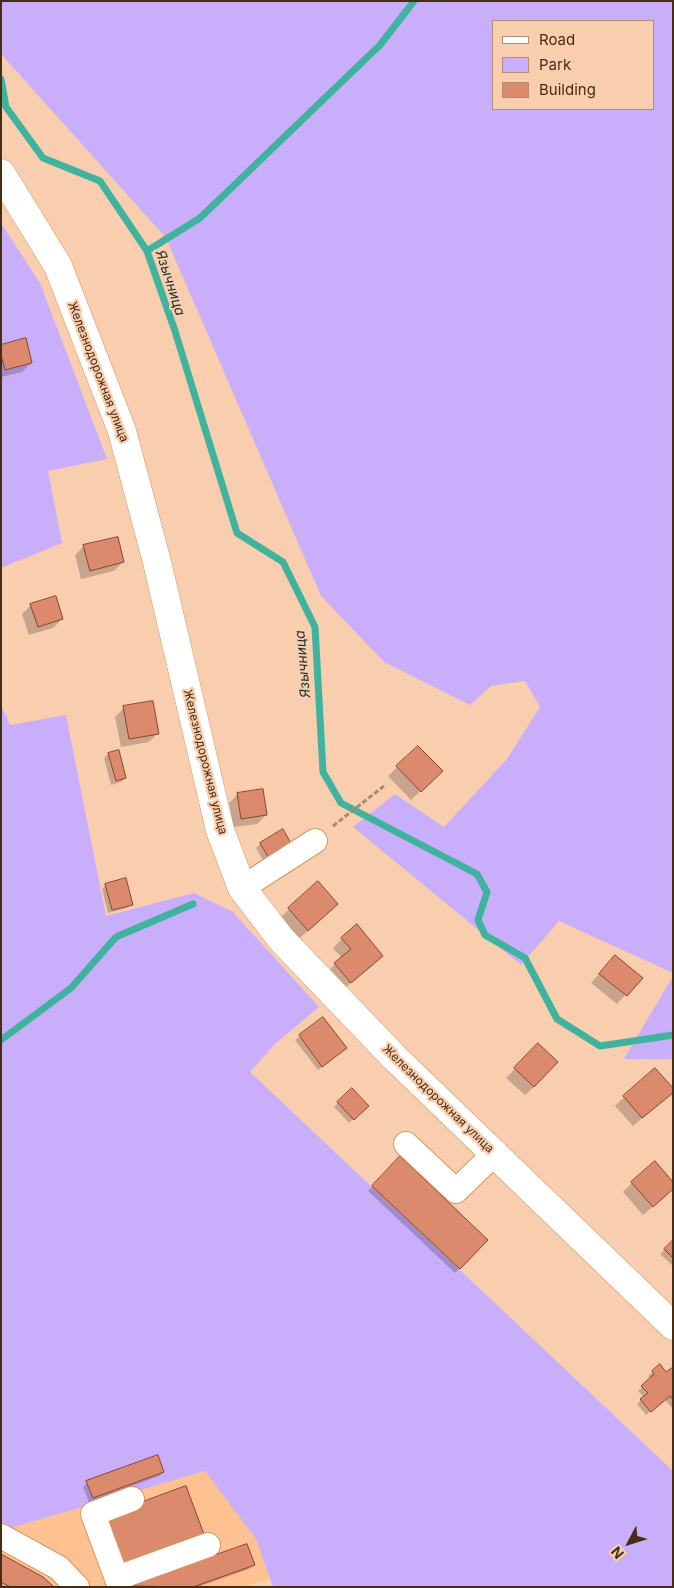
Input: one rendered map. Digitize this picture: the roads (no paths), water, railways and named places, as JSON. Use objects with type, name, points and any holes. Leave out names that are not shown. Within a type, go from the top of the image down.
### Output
[{"type":"highway","name":"Железнодорожная улица","points":[[1,173],[58,266],[122,431],[157,562],[220,830],[242,888],[281,939],[394,1057],[673,1326]]},
{"type":"lane","points":[[242,888],[315,841]]},
{"type":"lane","points":[[406,1144],[456,1191],[494,1154]]},
{"type":"lane","points":[[132,1499],[93,1514],[119,1583],[208,1545]]},
{"type":"lane","points":[[1,1536],[59,1568],[77,1587]]},
{"type":"waterway","points":[[147,251],[200,218],[380,45],[414,1]]},
{"type":"waterway","name":"Язычница","points":[[1,79],[6,107],[43,158],[100,181],[147,251],[175,331],[237,533],[283,562],[315,627],[323,772],[341,803],[477,874],[487,892],[478,920],[485,935],[525,958],[557,1019],[600,1046],[673,1035]]},
{"type":"waterway","points":[[1,1040],[71,988],[116,937],[193,904]]}]
